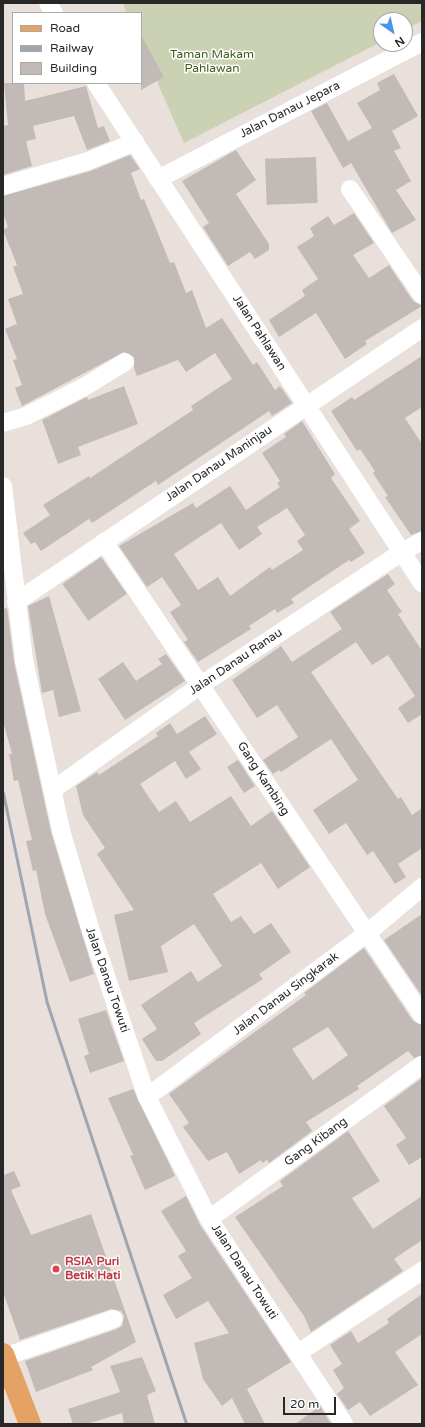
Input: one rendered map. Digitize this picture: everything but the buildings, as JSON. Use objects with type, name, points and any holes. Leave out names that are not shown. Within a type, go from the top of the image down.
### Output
[{"type":"main road","points":[[4,1356],[30,1424]]},
{"type":"street","points":[[48,3],[53,12]]},
{"type":"street","name":"Jalan Danau Jepara","points":[[158,179],[422,42]]},
{"type":"street","name":"Jalan Pahlawan","points":[[97,84],[422,583]]},
{"type":"street","points":[[3,186],[88,161],[135,142]]},
{"type":"street","points":[[350,189],[422,295]]},
{"type":"street","name":"Jalan Danau Maninjau","points":[[16,602],[422,328]]},
{"type":"street","points":[[3,422],[26,416],[84,387],[125,362]]},
{"type":"street","name":"Jalan Danau Towuti","points":[[3,486],[24,660],[54,789],[61,830],[91,931],[147,1097],[210,1218],[344,1424]]},
{"type":"street","name":"Jalan Danau Ranau","points":[[54,789],[201,685],[402,552],[422,541]]},
{"type":"street","name":"Gang Kambing","points":[[104,542],[422,1016]]},
{"type":"street","name":"Jalan Danau Singkarak","points":[[147,1097],[366,934],[422,888]]},
{"type":"street","name":"Gang Kibang","points":[[210,1218],[422,1065]]},
{"type":"street","points":[[298,1353],[422,1270]]},
{"type":"street","points":[[4,1356],[114,1319]]},
{"type":"green space","name":"Taman Makam Pahlawan","points":[[123,3],[422,3],[422,21],[413,26],[413,12],[373,12],[373,46],[184,143],[142,47],[142,12],[127,12]]},
{"type":"railway","points":[[3,793],[47,1003],[186,1424]]},
{"type":"place","name":"RSIA Puri Betik Hati","points":[[56,1269]]}]
